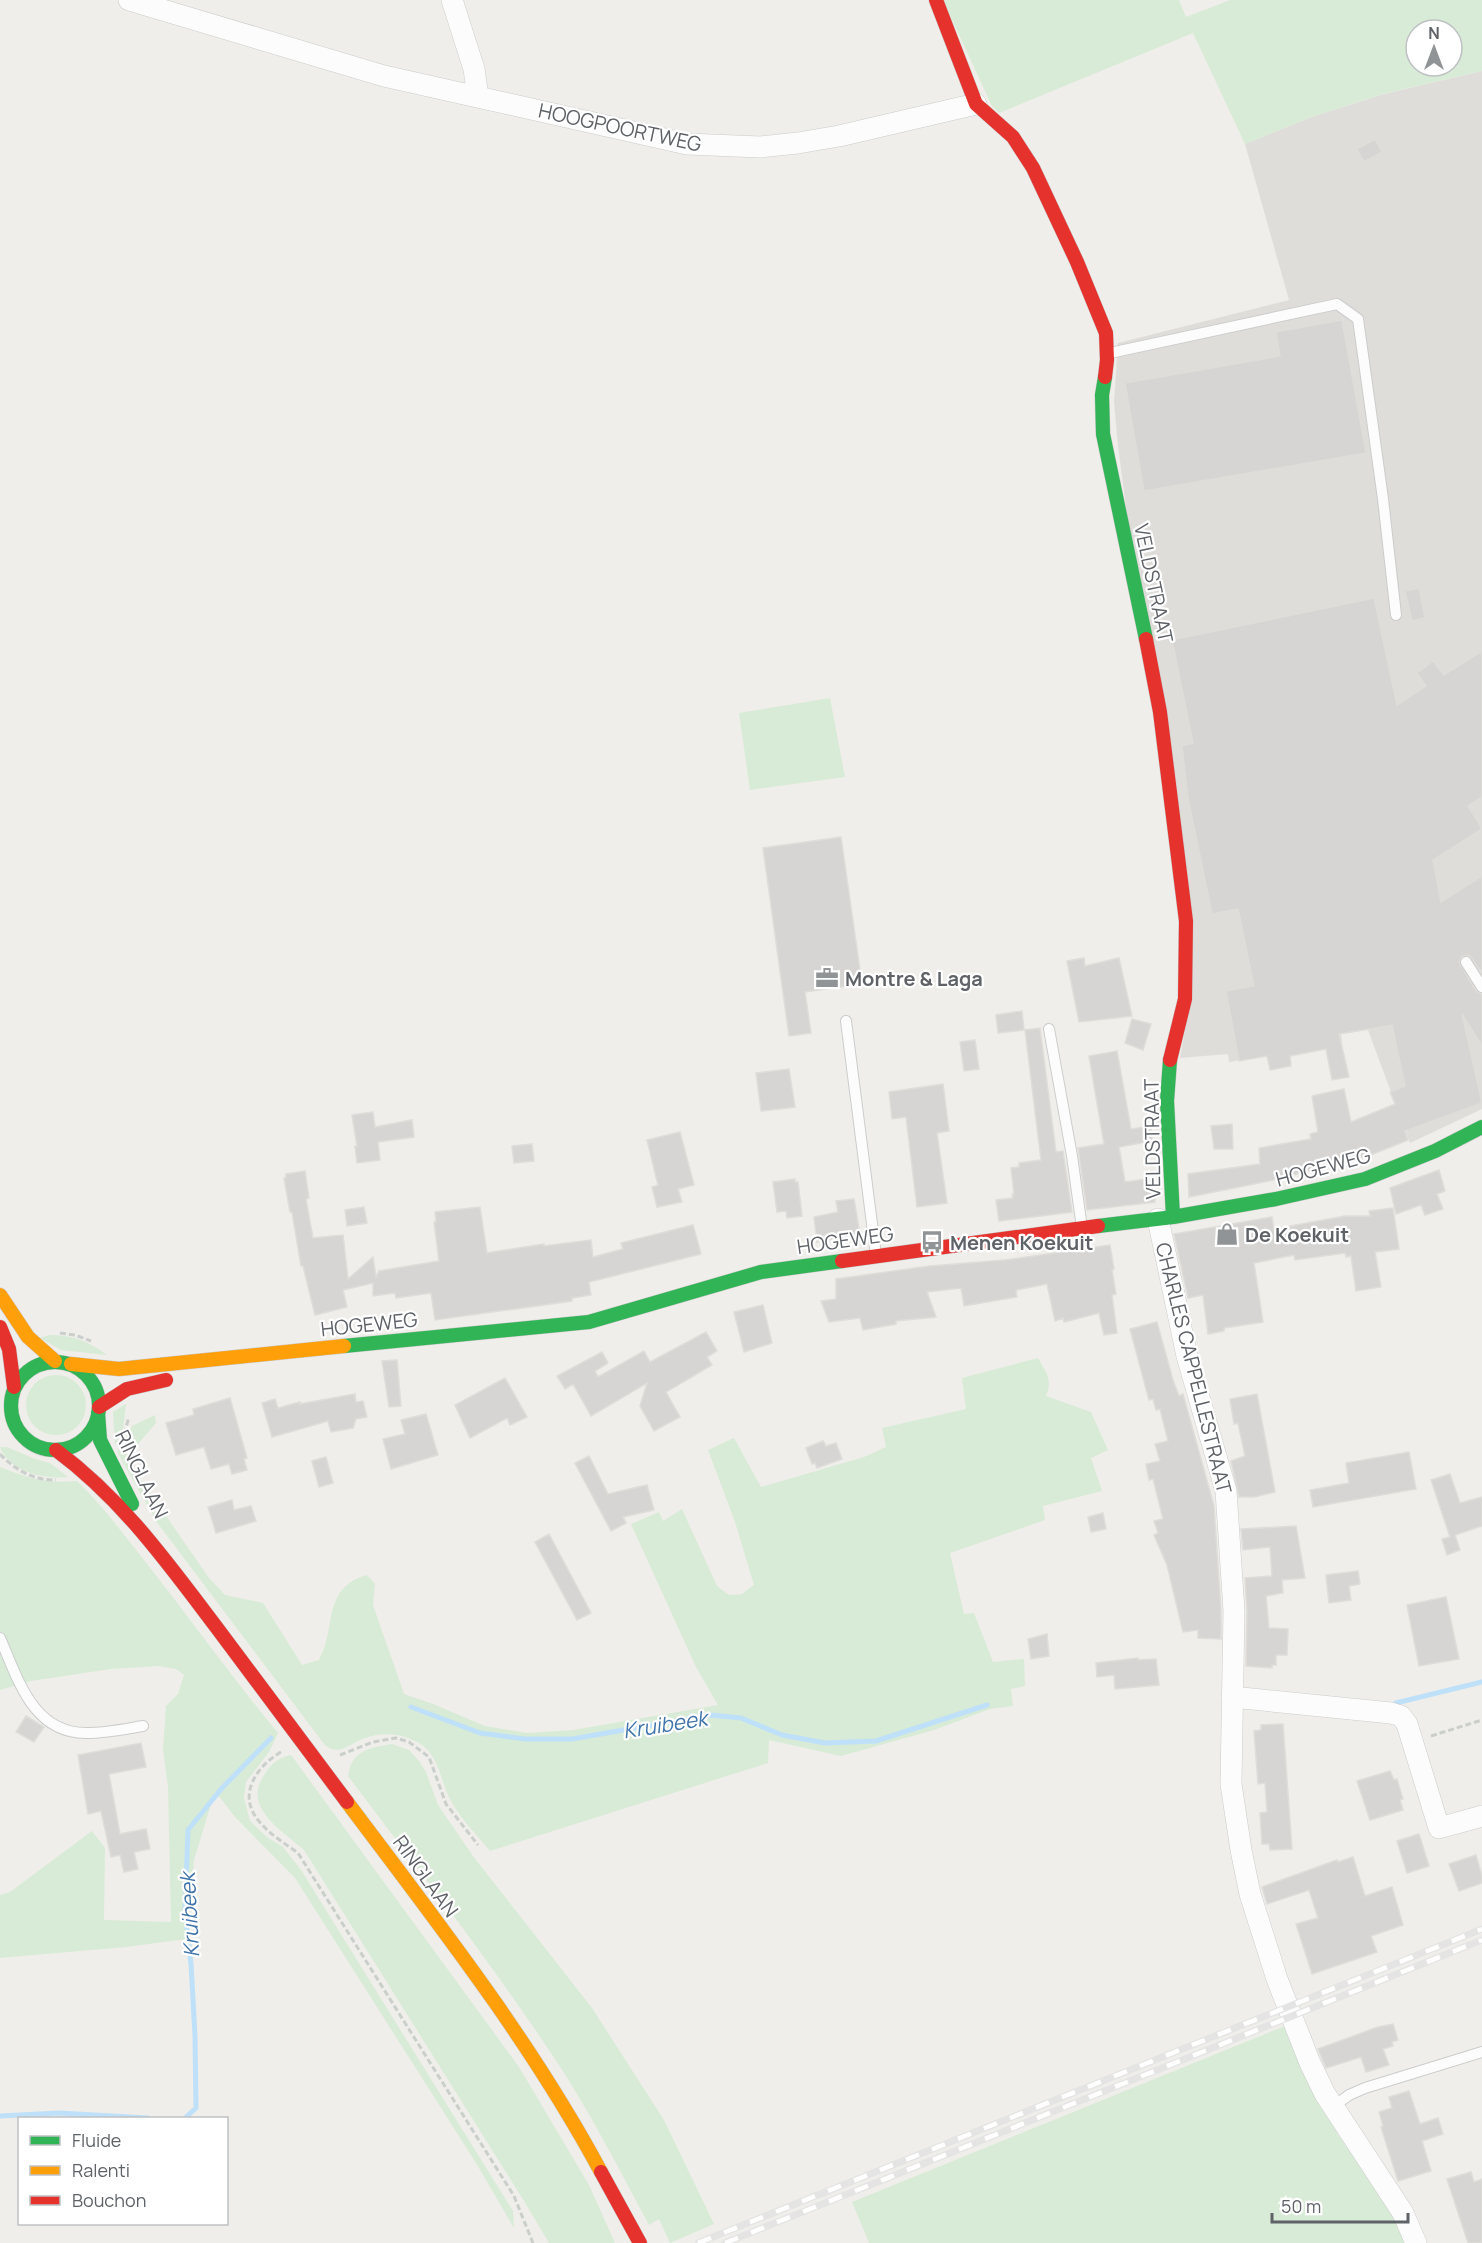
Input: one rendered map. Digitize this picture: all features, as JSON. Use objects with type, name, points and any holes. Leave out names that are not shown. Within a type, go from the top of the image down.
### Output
[{"type":"street","name":"HOOGPOORTWEG","points":[[129,0],[384,76],[665,140],[714,146],[749,147],[798,143],[839,136],[976,104]]},
{"type":"street","points":[[452,0],[474,69],[478,97]]},
{"type":"street","name":"VELDSTRAAT","points":[[936,0],[976,104],[1013,137],[1033,168],[1077,262],[1106,333],[1107,354],[1102,395],[1103,434],[1135,581],[1160,712],[1186,921],[1185,999],[1170,1059],[1167,1101],[1165,1218]]},
{"type":"street","name":"HOGEWEG","points":[[71,1364],[119,1369],[589,1322],[761,1272],[1165,1218],[1300,1195],[1365,1179],[1435,1151],[1482,1126]]},
{"type":"street","name":"CHARLES CAPPELLESTRAAT","points":[[1165,1218],[1187,1356],[1226,1491],[1234,1611],[1231,1772],[1234,1810],[1250,1894],[1277,1978],[1310,2063],[1333,2107],[1403,2213],[1416,2243]]},
{"type":"street","points":[[0,1295],[28,1337],[55,1361]]},
{"type":"street","points":[[0,1327],[9,1349],[14,1387]]},
{"type":"street","name":"HOGEWEG","points":[[99,1410],[127,1389],[277,1354]]},
{"type":"street","points":[[26,1440],[17,1430],[5,1407],[14,1387],[24,1373],[38,1364],[55,1361],[71,1364]]},
{"type":"street","name":"RINGLAAN","points":[[71,1364],[92,1381],[97,1393],[100,1440],[157,1548]]},
{"type":"street","name":"RINGLAAN","points":[[26,1440],[40,1448],[56,1450],[75,1445],[90,1432],[99,1410]]},
{"type":"street","points":[[9,1440],[26,1440]]},
{"type":"street","name":"RINGLAAN","points":[[56,1450],[95,1481],[157,1548],[319,1763],[518,2034],[571,2116],[638,2240]]},
{"type":"street","points":[[1232,1697],[1391,1713],[1401,1716],[1407,1724],[1439,1828],[1482,1816]]},
{"type":"lane","points":[[1107,354],[1337,304],[1358,319],[1383,499],[1396,615]]},
{"type":"lane","points":[[1466,962],[1482,987]]},
{"type":"lane","points":[[846,1021],[876,1255]]},
{"type":"lane","points":[[1050,1029],[1082,1228]]},
{"type":"lane","points":[[0,1638],[26,1695],[36,1712],[51,1725],[85,1734],[142,1726]]},
{"type":"lane","points":[[1333,2107],[1349,2094],[1365,2088],[1482,2052]]},
{"type":"path","points":[[1412,1742],[1482,1720]]},
{"type":"path","points":[[319,1763],[373,1742],[396,1738],[410,1742],[429,1757],[446,1804],[478,1845]]},
{"type":"path","points":[[301,1741],[267,1760],[250,1782],[249,1804],[258,1820],[298,1853],[514,2196],[533,2243]]},
{"type":"shaded area","points":[[1482,71],[1482,1109],[1410,1143],[1368,1030],[1341,1034],[1342,1043],[1229,1062],[1228,1054],[1180,1058],[1191,996],[1114,402],[1118,343],[1289,300],[1245,144],[1314,116],[1384,94],[1452,78],[1464,78],[1464,75]]},
{"type":"green space","points":[[943,0],[1179,0],[1186,17],[1230,0],[1482,0],[1482,71],[1464,75],[1464,18],[1404,18],[1404,78],[1452,78],[1383,94],[1314,116],[1245,144],[1193,33],[999,113],[992,106]]},
{"type":"green space","points":[[830,698],[845,777],[750,790],[739,713]]},
{"type":"green space","points":[[50,1335],[80,1340],[107,1355],[61,1350],[40,1338]]},
{"type":"green space","points":[[1038,1358],[1049,1381],[1046,1396],[1091,1412],[1108,1450],[1091,1458],[1102,1491],[1043,1506],[1045,1520],[950,1553],[964,1614],[974,1613],[993,1662],[1024,1659],[1025,1686],[1011,1689],[1013,1706],[990,1709],[934,1730],[841,1756],[769,1740],[768,1763],[490,1851],[456,1809],[432,1755],[419,1743],[406,1737],[386,1734],[365,1738],[340,1750],[329,1748],[324,1744],[156,1521],[117,1452],[132,1426],[155,1415],[156,1423],[126,1458],[209,1578],[225,1595],[263,1603],[302,1665],[319,1660],[328,1635],[336,1599],[343,1589],[352,1581],[367,1575],[375,1584],[373,1605],[404,1694],[485,1726],[527,1733],[573,1730],[718,1705],[696,1667],[631,1524],[659,1512],[663,1521],[682,1509],[717,1586],[729,1595],[742,1594],[754,1585],[735,1522],[708,1450],[734,1438],[761,1487],[864,1457],[886,1447],[882,1428],[966,1409],[962,1378]]},
{"type":"green space","points":[[56,1375],[77,1384],[86,1405],[77,1426],[56,1435],[35,1426],[26,1405],[35,1384]]},
{"type":"green space","points":[[126,1404],[123,1430],[115,1445],[113,1412]]},
{"type":"green space","points":[[0,1447],[7,1447],[50,1463],[68,1477],[49,1477],[28,1472],[11,1462]]},
{"type":"green space","points":[[0,1467],[37,1479],[56,1482],[77,1481],[115,1524],[278,1733],[269,1752],[246,1782],[244,1798],[250,1821],[268,1838],[283,1847],[301,1870],[513,2211],[514,2228],[476,2163],[295,1878],[235,1817],[215,1791],[194,1860],[187,1939],[0,1958],[0,1895],[10,1892],[92,1831],[105,1848],[104,1920],[171,1922],[168,1787],[163,1750],[166,1706],[178,1694],[184,1675],[176,1669],[159,1666],[111,1669],[31,1681],[0,1690]]},
{"type":"green space","points":[[392,1744],[409,1750],[419,1761],[426,1772],[438,1805],[473,1856],[592,2008],[664,2120],[714,2224],[670,2243],[659,2219],[649,2225],[592,2120],[555,2059],[479,1951],[348,1776],[353,1761],[363,1752]]},
{"type":"green space","points":[[291,1755],[519,2067],[589,2185],[615,2243],[549,2243],[304,1850],[277,1827],[262,1809],[258,1799],[258,1788],[263,1777],[275,1762]]},
{"type":"green space","points":[[1285,2026],[1303,2069],[1338,2135],[1384,2199],[1405,2243],[869,2243],[852,2202]]},
{"type":"building","points":[[1375,139],[1382,152],[1364,162],[1357,149]]},
{"type":"building","points":[[1342,320],[1366,453],[1144,491],[1125,383],[1280,356],[1276,332]]},
{"type":"building","points":[[1419,588],[1425,618],[1412,621],[1405,591]]},
{"type":"building","points":[[1374,598],[1397,705],[1426,686],[1417,673],[1433,661],[1444,675],[1482,651],[1482,797],[1468,806],[1482,829],[1433,860],[1441,902],[1482,876],[1482,973],[1469,955],[1462,956],[1459,962],[1476,991],[1482,994],[1482,1046],[1462,1014],[1482,1103],[1405,1131],[1408,1140],[1368,1156],[1269,1181],[1189,1197],[1188,1174],[1260,1164],[1259,1148],[1311,1139],[1310,1134],[1318,1132],[1312,1096],[1344,1089],[1351,1122],[1395,1104],[1390,1092],[1405,1086],[1392,1025],[1339,1034],[1349,1077],[1332,1080],[1326,1049],[1290,1056],[1291,1066],[1270,1070],[1267,1056],[1239,1061],[1226,991],[1254,986],[1238,909],[1212,914],[1188,798],[1182,746],[1193,743],[1172,640]]},
{"type":"building","points":[[841,837],[862,984],[805,992],[811,1033],[789,1036],[763,848]]},
{"type":"building","points":[[1084,958],[1085,966],[1119,958],[1132,1016],[1079,1022],[1067,961]]},
{"type":"building","points":[[1022,1011],[1024,1030],[998,1033],[996,1015]]},
{"type":"building","points":[[1132,1019],[1151,1024],[1143,1050],[1125,1043]]},
{"type":"building","points":[[1040,1028],[1056,1152],[1063,1151],[1072,1212],[999,1221],[996,1200],[1013,1198],[1012,1194],[1014,1194],[1011,1168],[1019,1167],[1019,1163],[1041,1160],[1025,1030]]},
{"type":"building","points":[[975,1040],[979,1069],[964,1071],[960,1042]]},
{"type":"building","points":[[1117,1051],[1131,1129],[1151,1126],[1152,1141],[1119,1147],[1125,1182],[1154,1178],[1155,1202],[1087,1210],[1078,1148],[1104,1144],[1089,1056]]},
{"type":"building","points":[[789,1069],[795,1107],[761,1111],[756,1073]]},
{"type":"building","points":[[943,1084],[949,1131],[937,1133],[947,1203],[917,1207],[906,1117],[892,1119],[889,1092]]},
{"type":"building","points":[[373,1112],[375,1127],[412,1120],[414,1137],[378,1142],[380,1160],[357,1163],[352,1115]]},
{"type":"building","points":[[1232,1124],[1233,1149],[1214,1149],[1211,1126]]},
{"type":"building","points":[[680,1132],[694,1185],[678,1189],[682,1202],[657,1207],[652,1187],[658,1185],[647,1140]]},
{"type":"building","points":[[532,1144],[534,1161],[514,1163],[512,1146]]},
{"type":"building","points":[[1439,1170],[1445,1191],[1437,1194],[1443,1209],[1425,1215],[1421,1205],[1396,1214],[1390,1188]]},
{"type":"building","points":[[305,1171],[309,1198],[306,1199],[313,1238],[343,1235],[348,1279],[373,1257],[376,1277],[379,1271],[439,1261],[434,1222],[436,1222],[435,1212],[480,1207],[487,1253],[544,1244],[544,1246],[591,1240],[593,1257],[623,1249],[621,1243],[693,1225],[701,1254],[589,1282],[591,1295],[572,1298],[572,1301],[435,1320],[431,1293],[396,1298],[395,1293],[373,1296],[373,1283],[343,1290],[347,1307],[315,1315],[303,1266],[301,1266],[284,1178],[286,1174]]},
{"type":"building","points":[[795,1179],[795,1182],[798,1182],[802,1216],[787,1218],[786,1211],[777,1212],[773,1182]]},
{"type":"building","points":[[854,1199],[860,1234],[817,1242],[814,1217],[838,1212],[836,1201]]},
{"type":"building","points":[[364,1207],[367,1223],[347,1226],[345,1210]]},
{"type":"building","points":[[1393,1208],[1399,1249],[1375,1252],[1381,1287],[1356,1291],[1351,1256],[1346,1257],[1345,1253],[1295,1260],[1294,1255],[1254,1263],[1263,1322],[1224,1328],[1224,1331],[1208,1334],[1203,1295],[1188,1298],[1174,1234],[1272,1217],[1274,1229],[1345,1216],[1370,1216],[1369,1211]]},
{"type":"building","points":[[1110,1245],[1116,1294],[1112,1295],[1117,1333],[1104,1335],[1099,1313],[1064,1322],[1063,1318],[1055,1321],[1047,1284],[1016,1290],[1017,1297],[964,1306],[961,1288],[927,1292],[936,1317],[896,1321],[896,1324],[863,1330],[860,1318],[829,1322],[821,1301],[836,1299],[836,1279],[930,1266],[1005,1260]]},
{"type":"building","points":[[763,1305],[772,1343],[744,1352],[734,1312]]},
{"type":"building","points":[[1157,1322],[1173,1380],[1179,1396],[1183,1394],[1214,1506],[1221,1639],[1198,1638],[1198,1630],[1183,1632],[1167,1565],[1154,1535],[1158,1533],[1154,1521],[1163,1519],[1153,1479],[1149,1480],[1146,1464],[1160,1461],[1155,1444],[1168,1441],[1160,1409],[1156,1410],[1153,1399],[1149,1400],[1130,1329]]},
{"type":"building","points":[[706,1332],[717,1351],[707,1357],[712,1365],[666,1392],[680,1417],[654,1431],[640,1406],[647,1383],[591,1416],[573,1384],[565,1389],[557,1376],[602,1352],[608,1363],[595,1371],[598,1377],[644,1351],[650,1362]]},
{"type":"building","points":[[397,1360],[401,1406],[389,1407],[382,1361]]},
{"type":"building","points":[[505,1378],[527,1417],[510,1425],[507,1418],[470,1438],[455,1405]]},
{"type":"building","points":[[355,1394],[356,1402],[363,1401],[367,1417],[356,1419],[353,1428],[331,1432],[328,1421],[272,1437],[262,1403],[275,1399],[278,1408],[300,1402],[300,1404]]},
{"type":"building","points":[[1257,1394],[1275,1492],[1254,1497],[1239,1497],[1231,1461],[1245,1456],[1238,1423],[1234,1424],[1230,1399]]},
{"type":"building","points":[[230,1398],[247,1458],[244,1459],[247,1470],[232,1474],[229,1464],[211,1469],[204,1447],[176,1455],[166,1423],[194,1415],[193,1409]]},
{"type":"building","points":[[426,1414],[438,1455],[391,1469],[383,1439],[405,1434],[401,1420]]},
{"type":"building","points":[[823,1441],[826,1446],[836,1443],[842,1459],[817,1468],[815,1463],[812,1464],[806,1448]]},
{"type":"building","points":[[1409,1452],[1416,1489],[1313,1507],[1310,1490],[1349,1483],[1346,1463]]},
{"type":"building","points":[[589,1456],[608,1494],[647,1485],[654,1510],[623,1517],[626,1523],[611,1531],[575,1463]]},
{"type":"building","points":[[326,1457],[333,1483],[319,1487],[312,1461]]},
{"type":"building","points":[[1450,1474],[1460,1503],[1482,1497],[1482,1526],[1455,1535],[1460,1550],[1447,1555],[1442,1539],[1450,1537],[1431,1480]]},
{"type":"building","points":[[232,1500],[234,1510],[251,1506],[256,1521],[216,1533],[208,1507]]},
{"type":"building","points":[[1103,1513],[1106,1529],[1091,1532],[1088,1517]]},
{"type":"building","points":[[1296,1526],[1305,1578],[1282,1580],[1283,1593],[1266,1596],[1269,1628],[1288,1629],[1287,1655],[1276,1655],[1276,1665],[1272,1665],[1272,1668],[1246,1666],[1245,1578],[1272,1576],[1270,1547],[1243,1550],[1241,1529]]},
{"type":"building","points":[[549,1534],[591,1613],[577,1620],[535,1542]]},
{"type":"building","points":[[1358,1571],[1360,1584],[1349,1586],[1351,1600],[1329,1603],[1326,1575]]},
{"type":"building","points":[[1446,1597],[1459,1659],[1419,1666],[1407,1605]]},
{"type":"building","points":[[1047,1634],[1049,1656],[1031,1659],[1028,1639]]},
{"type":"building","points":[[1138,1658],[1138,1660],[1156,1659],[1159,1685],[1115,1689],[1114,1675],[1097,1677],[1096,1663]]},
{"type":"building","points":[[26,1716],[44,1727],[34,1742],[16,1732]]},
{"type":"building","points":[[1283,1724],[1292,1849],[1270,1850],[1269,1844],[1262,1844],[1260,1813],[1267,1812],[1265,1783],[1258,1784],[1254,1731],[1261,1730],[1261,1725]]},
{"type":"building","points":[[141,1743],[146,1767],[109,1774],[120,1834],[146,1829],[150,1849],[134,1852],[138,1869],[124,1872],[120,1855],[111,1857],[101,1811],[88,1814],[78,1755]]},
{"type":"building","points":[[1390,1771],[1394,1780],[1397,1779],[1403,1799],[1400,1800],[1403,1810],[1370,1820],[1357,1781]]},
{"type":"building","points":[[1419,1834],[1429,1866],[1407,1873],[1397,1841]]},
{"type":"building","points":[[1476,1855],[1482,1883],[1459,1891],[1449,1864]]},
{"type":"building","points":[[1353,1857],[1365,1896],[1392,1887],[1403,1925],[1371,1936],[1377,1952],[1312,1974],[1296,1924],[1318,1918],[1309,1890],[1267,1904],[1262,1887],[1337,1860],[1338,1862]]},
{"type":"building","points":[[1393,2024],[1398,2040],[1392,2042],[1393,2046],[1383,2049],[1389,2065],[1366,2072],[1361,2057],[1326,2068],[1318,2049],[1378,2027]]},
{"type":"building","points":[[1409,2091],[1420,2124],[1438,2118],[1443,2134],[1422,2141],[1431,2171],[1398,2181],[1381,2127],[1383,2126],[1379,2112],[1392,2108],[1389,2097]]},
{"type":"building","points":[[1471,2172],[1474,2182],[1482,2179],[1482,2243],[1468,2243],[1447,2179]]},
{"type":"waterway","name":"Kruibeek","points":[[1396,1703],[1482,1682]]},
{"type":"waterway","name":"Kruibeek","points":[[411,1707],[480,1733],[525,1739],[572,1739],[710,1715],[741,1718],[782,1735],[825,1743],[876,1741],[987,1705]]},
{"type":"waterway","name":"Kruibeek","points":[[186,2117],[196,2108],[195,2036],[185,1910],[188,1830],[222,1788],[271,1738]]},
{"type":"waterway","name":"Kruibeek","points":[[0,2116],[59,2113],[130,2117]]},
{"type":"railway","points":[[698,2243],[1482,1929]]},
{"type":"railway","points":[[725,2243],[1482,1940]]},
{"type":"traffic: fast","points":[[1105,377],[1102,395],[1103,434],[1146,639]]},
{"type":"traffic: fast","points":[[1170,1060],[1167,1101],[1173,1217]]},
{"type":"traffic: fast","points":[[1098,1226],[1173,1217],[1276,1199],[1365,1179],[1435,1151],[1482,1127]]},
{"type":"traffic: fast","points":[[344,1346],[589,1322],[761,1272],[842,1261]]},
{"type":"traffic: fast","points":[[55,1362],[72,1365],[86,1375],[96,1389],[99,1406],[96,1423],[86,1437],[72,1447],[55,1450],[38,1447],[24,1437],[14,1423],[11,1406],[14,1389],[24,1375],[38,1365],[55,1362]]},
{"type":"traffic: fast","points":[[98,1413],[100,1440],[132,1504]]},
{"type":"traffic: slow","points":[[0,1295],[28,1337],[55,1361]]},
{"type":"traffic: slow","points":[[71,1364],[119,1369],[344,1346]]},
{"type":"traffic: slow","points":[[347,1802],[481,1982],[544,2075],[601,2172]]},
{"type":"traffic: jam","points":[[936,0],[976,104],[1013,137],[1033,168],[1077,262],[1106,333],[1105,377]]},
{"type":"traffic: jam","points":[[1146,639],[1160,712],[1186,921],[1185,999],[1170,1060]]},
{"type":"traffic: jam","points":[[842,1261],[1098,1226]]},
{"type":"traffic: jam","points":[[0,1327],[9,1349],[14,1387]]},
{"type":"traffic: jam","points":[[99,1407],[127,1389],[166,1380]]},
{"type":"traffic: jam","points":[[56,1450],[80,1469],[143,1533],[347,1802]]},
{"type":"traffic: jam","points":[[601,2172],[640,2243]]},
{"type":"place","name":"Montre & Laga","points":[[827,978]]},
{"type":"place","name":"De Koekuit","points":[[1227,1234]]},
{"type":"place","name":"Menen Koekuit","points":[[932,1242]]}]
